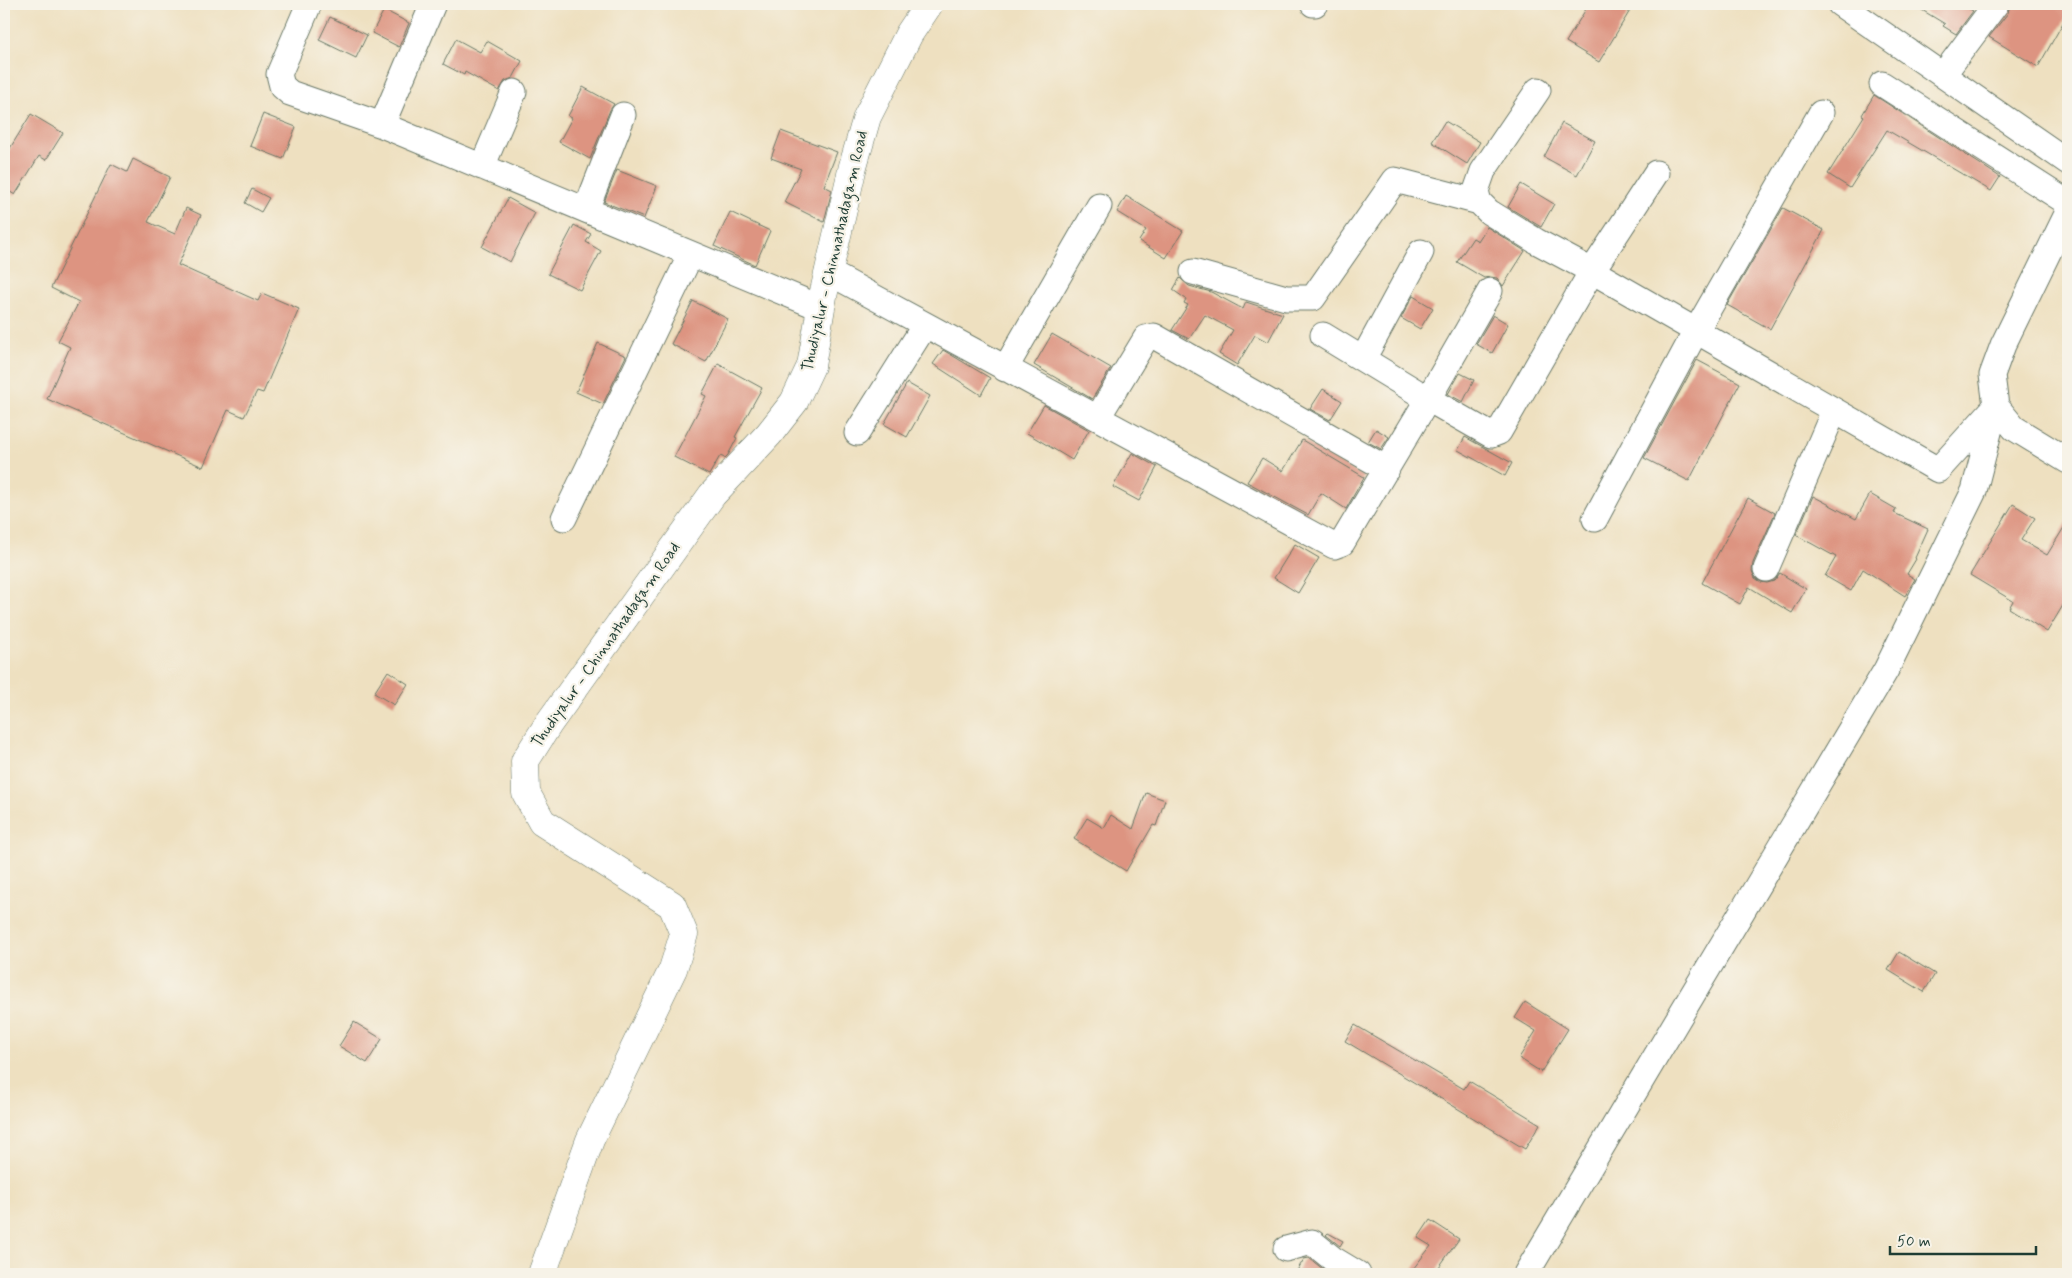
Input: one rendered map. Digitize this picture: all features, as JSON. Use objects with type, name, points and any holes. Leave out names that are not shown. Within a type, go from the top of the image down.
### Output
[{"type":"main road","name":"Thudiyalur - Chinnathadagam Road","points":[[542,1274],[590,1140],[673,970],[684,934],[672,905],[542,822],[526,793],[525,762],[549,722],[712,495],[770,434],[794,402],[811,366],[828,272],[867,116],[909,34],[930,4]]},
{"type":"street","points":[[309,4],[279,74],[282,86],[290,93],[382,126],[821,308]]},
{"type":"street","points":[[382,126],[433,4]]},
{"type":"street","points":[[1840,4],[2068,162]]},
{"type":"street","points":[[1943,75],[1996,4]]},
{"type":"street","points":[[1882,84],[2068,203]]},
{"type":"street","points":[[1538,90],[1483,171],[1476,191],[1479,202],[1489,212],[1536,241],[1592,271],[1938,470],[1996,406]]},
{"type":"street","points":[[482,167],[514,92]]},
{"type":"street","points":[[1595,519],[1696,331],[1821,113]]},
{"type":"street","points":[[586,210],[624,115]]},
{"type":"street","points":[[1323,335],[1428,399],[1491,435],[1495,434],[1499,432],[1592,271],[1656,174]]},
{"type":"street","points":[[1193,272],[1286,298],[1313,298],[1394,180],[1479,202]]},
{"type":"street","points":[[1005,369],[1100,206]]},
{"type":"street","points":[[1526,1274],[1886,670],[1974,491],[1996,406],[1992,375],[2003,345],[2068,212]]},
{"type":"street","points":[[1363,359],[1421,252]]},
{"type":"street","points":[[564,518],[691,254]]},
{"type":"street","points":[[828,272],[1334,546],[1342,543],[1490,291]]},
{"type":"street","points":[[858,433],[926,325]]},
{"type":"street","points":[[1098,417],[1146,338],[1154,336],[1387,469]]},
{"type":"street","points":[[1996,406],[2014,428],[2068,461]]},
{"type":"street","points":[[1766,569],[1834,411]]},
{"type":"street","points":[[1286,1249],[1312,1242],[1333,1259],[1358,1274]]},
{"type":"building","points":[[1589,4],[1634,4],[1599,62],[1566,42]]},
{"type":"building","points":[[1912,4],[1961,4],[1973,11],[1956,34],[1943,26],[1945,24]]},
{"type":"building","points":[[2010,4],[2068,4],[2068,14],[2038,67],[1989,37],[2008,13]]},
{"type":"building","points":[[384,10],[409,23],[399,47],[372,33]]},
{"type":"building","points":[[330,17],[367,35],[356,58],[319,40]]},
{"type":"building","points":[[456,39],[480,52],[487,41],[522,61],[513,78],[505,81],[499,91],[465,72],[464,75],[443,64]]},
{"type":"building","points":[[583,87],[614,104],[590,159],[559,142],[572,118],[568,116]]},
{"type":"building","points":[[1874,95],[2000,177],[1991,191],[1887,130],[1850,188],[1828,174],[1864,116],[1862,115]]},
{"type":"building","points":[[31,114],[63,133],[46,160],[39,156],[15,195],[4,188],[4,158]]},
{"type":"building","points":[[263,114],[296,127],[283,159],[250,146]]},
{"type":"building","points":[[1445,121],[1480,142],[1467,164],[1432,142]]},
{"type":"building","points":[[1562,123],[1595,141],[1577,175],[1544,157]]},
{"type":"building","points":[[781,131],[837,152],[824,186],[832,190],[824,222],[784,202],[801,169],[771,158]]},
{"type":"building","points":[[133,159],[170,177],[148,222],[175,234],[186,208],[201,215],[178,265],[258,301],[262,293],[299,309],[263,393],[257,391],[244,417],[228,410],[203,467],[47,399],[70,347],[58,341],[79,302],[51,288],[111,164],[127,172]]},
{"type":"building","points":[[617,170],[657,186],[644,218],[604,202]]},
{"type":"building","points":[[1521,184],[1554,204],[1541,227],[1508,207]]},
{"type":"building","points":[[252,189],[269,198],[261,212],[245,203]]},
{"type":"building","points":[[1126,196],[1183,231],[1166,258],[1139,241],[1146,230],[1117,212]]},
{"type":"building","points":[[508,198],[535,213],[510,262],[482,247]]},
{"type":"building","points":[[1783,208],[1824,230],[1770,329],[1727,305]]},
{"type":"building","points":[[730,212],[770,231],[755,265],[714,246]]},
{"type":"building","points":[[574,225],[591,234],[586,242],[601,251],[580,290],[548,274]]},
{"type":"building","points":[[1487,227],[1525,251],[1503,286],[1497,278],[1484,278],[1457,262],[1473,238],[1478,241]]},
{"type":"building","points":[[1180,278],[1189,286],[1211,292],[1243,309],[1246,302],[1283,314],[1268,342],[1255,335],[1237,365],[1219,354],[1233,330],[1205,315],[1189,339],[1172,330],[1188,305],[1184,303],[1186,299],[1173,290]]},
{"type":"building","points":[[1413,296],[1433,308],[1420,329],[1401,318]]},
{"type":"building","points":[[693,301],[728,319],[706,362],[671,344]]},
{"type":"building","points":[[1493,315],[1508,324],[1492,353],[1476,344]]},
{"type":"building","points":[[1052,334],[1111,368],[1092,399],[1034,365]]},
{"type":"building","points":[[598,343],[626,356],[603,404],[576,392]]},
{"type":"building","points":[[943,350],[990,378],[981,395],[933,364]]},
{"type":"building","points":[[1697,360],[1740,383],[1689,481],[1644,458]]},
{"type":"building","points":[[718,364],[762,388],[735,437],[737,438],[728,455],[725,458],[720,456],[709,475],[674,457],[706,396],[702,394]]},
{"type":"building","points":[[1460,373],[1474,380],[1463,402],[1448,394]]},
{"type":"building","points":[[907,383],[930,396],[907,437],[884,424]]},
{"type":"building","points":[[1323,389],[1342,401],[1330,420],[1310,409]]},
{"type":"building","points":[[1044,405],[1089,430],[1072,460],[1027,433]]},
{"type":"building","points":[[1376,429],[1389,437],[1381,449],[1368,442]]},
{"type":"building","points":[[1465,437],[1512,463],[1505,476],[1458,450]]},
{"type":"building","points":[[1302,440],[1364,477],[1346,509],[1321,493],[1308,515],[1247,482],[1262,458],[1283,471]]},
{"type":"building","points":[[1132,453],[1157,467],[1139,501],[1113,487]]},
{"type":"building","points":[[1870,494],[1896,509],[1894,513],[1928,529],[1916,559],[1907,574],[1915,579],[1905,596],[1863,569],[1851,591],[1825,576],[1836,557],[1796,535],[1813,496],[1856,519]]},
{"type":"building","points":[[1748,498],[1775,513],[1753,563],[1752,571],[1755,578],[1761,582],[1774,581],[1780,573],[1806,589],[1792,613],[1749,587],[1740,604],[1702,583]]},
{"type":"building","points":[[2013,504],[2035,518],[2021,540],[2047,555],[2068,521],[2068,597],[2047,632],[2009,608],[2013,601],[1970,575]]},
{"type":"building","points":[[1295,544],[1319,558],[1298,593],[1274,578]]},
{"type":"building","points":[[388,671],[408,684],[394,705],[374,693]]},
{"type":"building","points":[[1146,793],[1165,800],[1156,826],[1153,825],[1126,871],[1074,839],[1087,818],[1104,828],[1111,815],[1133,829]]},
{"type":"building","points":[[1899,952],[1935,974],[1924,992],[1888,970]]},
{"type":"building","points":[[1525,1002],[1568,1029],[1541,1072],[1519,1058],[1536,1031],[1515,1018]]},
{"type":"building","points":[[354,1022],[382,1039],[367,1063],[339,1046]]},
{"type":"building","points":[[1355,1025],[1464,1089],[1469,1081],[1540,1124],[1525,1149],[1345,1041]]},
{"type":"building","points":[[1430,1220],[1459,1239],[1434,1274],[1409,1274],[1431,1246],[1418,1238]]},
{"type":"building","points":[[1328,1233],[1343,1241],[1340,1246],[1326,1235]]},
{"type":"building","points":[[1309,1258],[1330,1274],[1295,1274],[1304,1259]]}]
